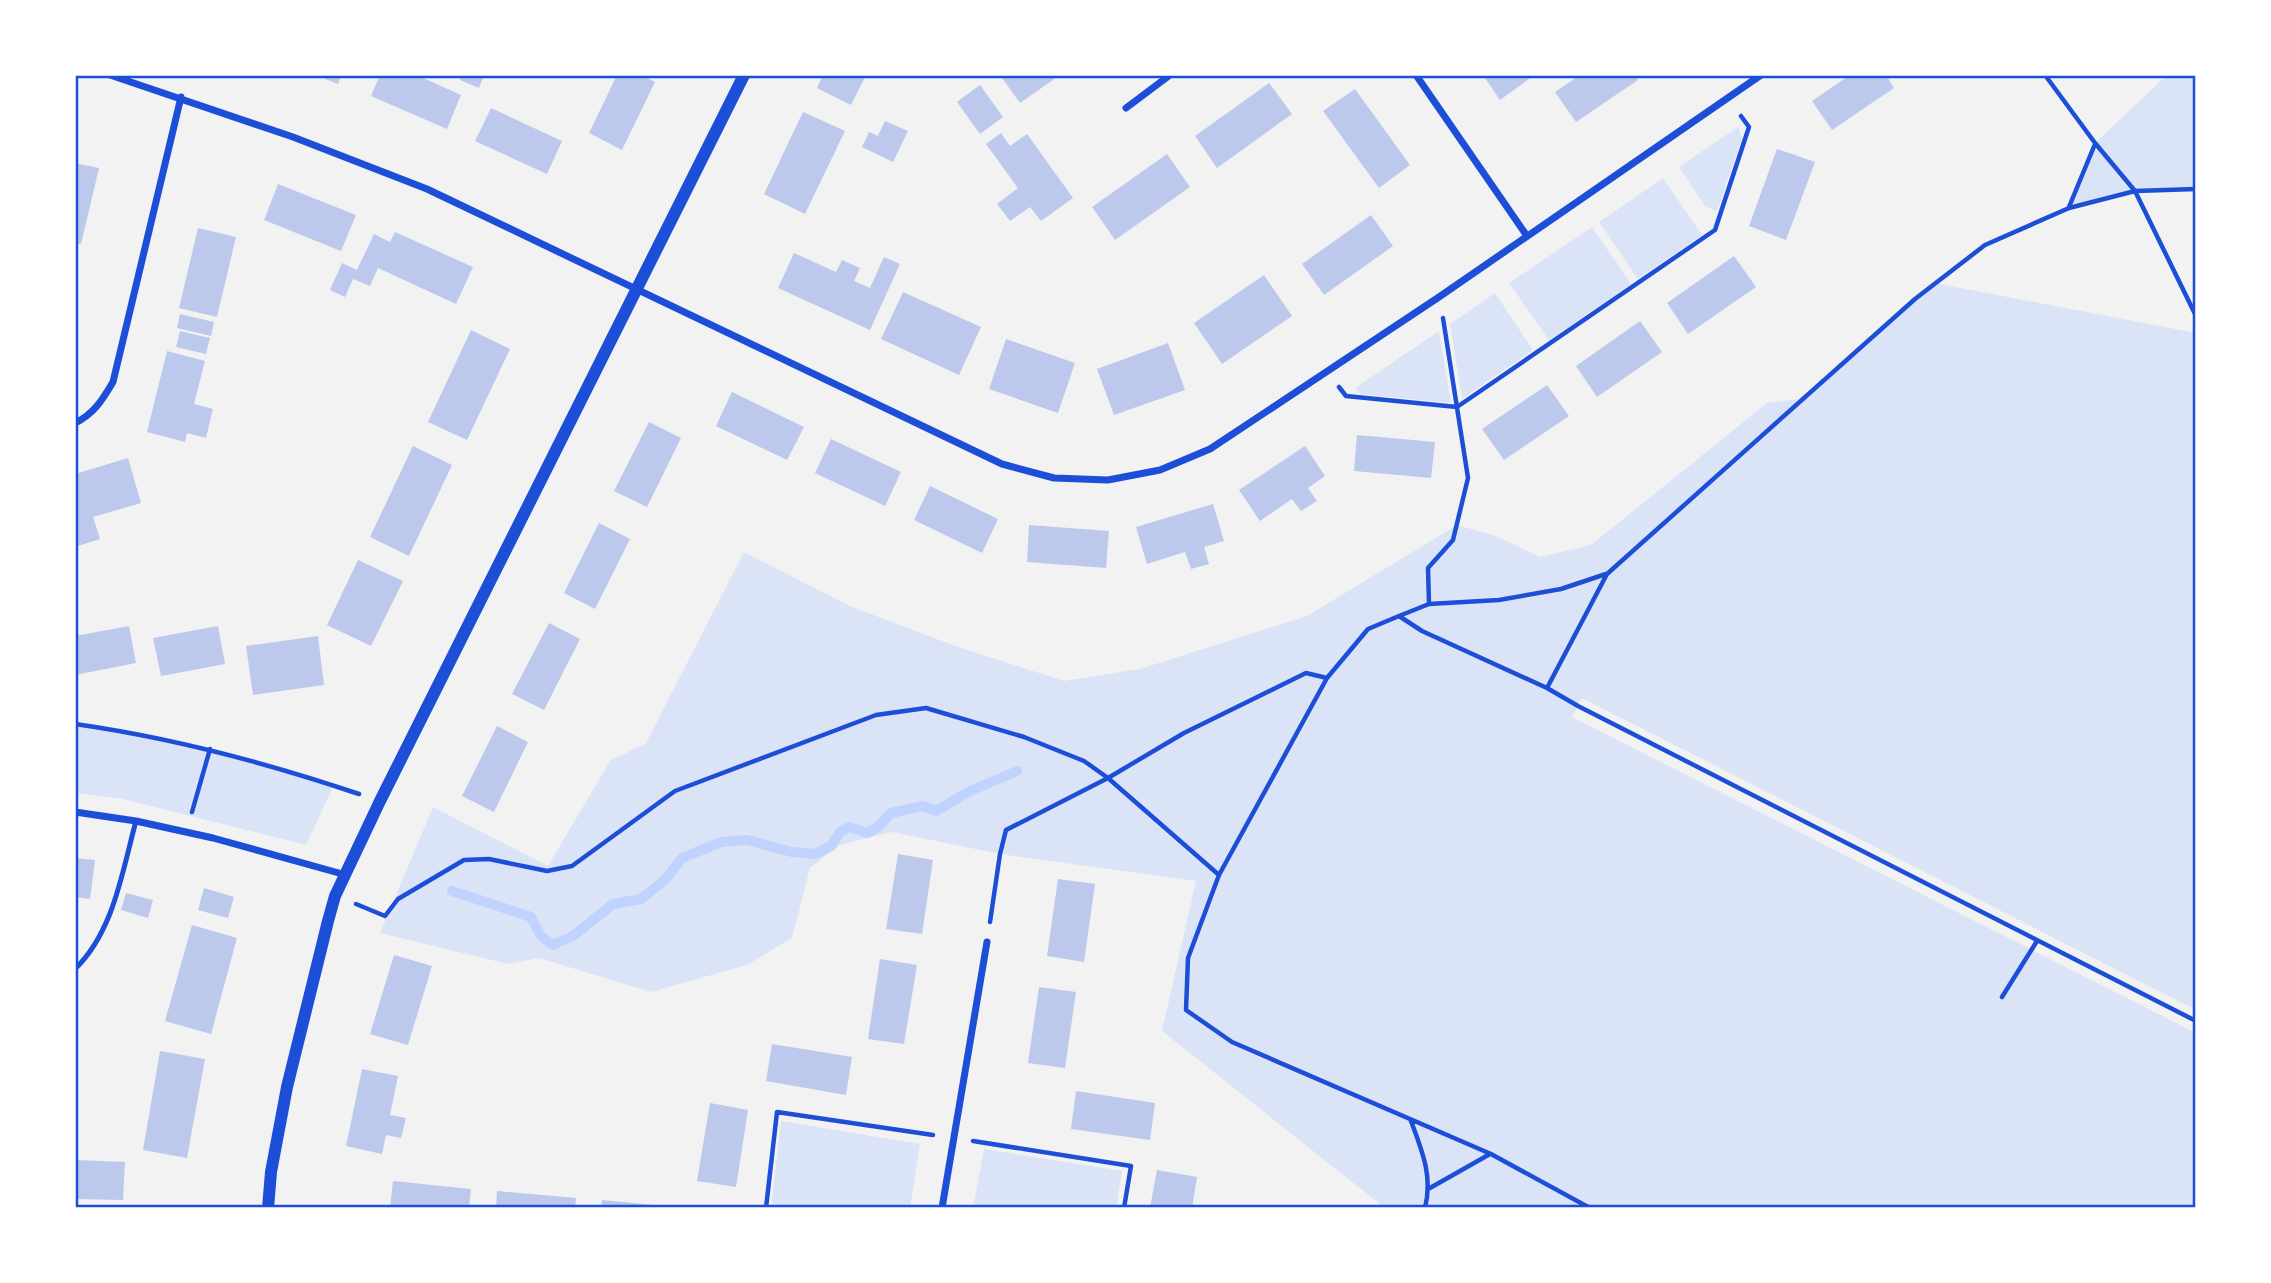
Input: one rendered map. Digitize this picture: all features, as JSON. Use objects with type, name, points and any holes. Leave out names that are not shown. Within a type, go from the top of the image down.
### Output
[{"type":"street","points":[[110,75],[293,137],[427,189],[1002,464],[1054,478],[1108,480],[1160,470],[1210,449],[1439,297],[1762,75]]},
{"type":"street","points":[[268,1208],[271,1172],[287,1087],[335,896],[744,75]]},
{"type":"street","points":[[1126,108],[1170,75]]},
{"type":"street","points":[[1416,75],[1527,236]]},
{"type":"street","points":[[75,423],[84,419],[102,402],[113,382],[181,97]]},
{"type":"street","points":[[75,811],[186,832],[345,875]]},
{"type":"street","points":[[942,1208],[987,942]]},
{"type":"lane","points":[[75,969],[84,960],[107,922],[136,821]]},
{"type":"path","points":[[2045,75],[2095,143],[2135,191],[2196,316]]},
{"type":"path","points":[[1327,371],[1346,396],[1457,407],[1715,230],[1749,127],[1728,98]]},
{"type":"path","points":[[2069,208],[2095,143]]},
{"type":"path","points":[[1547,688],[1608,574],[1915,299],[1985,245],[2069,208],[2135,191],[2196,189]]},
{"type":"path","points":[[1429,604],[1428,568],[1453,540],[1468,478],[1439,297]]},
{"type":"path","points":[[1590,1208],[1491,1154],[1232,1042],[1186,1010],[1188,958],[1219,875],[1327,678],[1368,629],[1429,604],[1499,600],[1561,589],[1608,574]]},
{"type":"path","points":[[1399,616],[1422,631],[1547,688],[2196,1021]]},
{"type":"path","points":[[987,942],[1006,830],[1108,778],[1184,733],[1307,673],[1327,678]]},
{"type":"path","points":[[335,896],[385,916],[398,899],[464,860],[489,859],[547,872],[572,866],[675,791],[876,715],[926,708],[1024,737],[1084,761],[1108,778],[1219,875]]},
{"type":"path","points":[[75,724],[157,736],[211,749],[280,767],[380,801]]},
{"type":"path","points":[[186,832],[211,749]]},
{"type":"path","points":[[2002,997],[2037,941]]},
{"type":"path","points":[[1411,1120],[1422,1150],[1430,1188],[1425,1208]]},
{"type":"path","points":[[1430,1188],[1491,1154]]},
{"type":"shaded area","points":[[2167,75],[2196,75],[2196,187],[2135,191],[2069,208],[2095,143]]},
{"type":"shaded area","points":[[1738,127],[1742,138],[1717,211],[1705,206],[1679,167]]},
{"type":"shaded area","points":[[1663,178],[1702,235],[1638,279],[1599,222]]},
{"type":"shaded area","points":[[1592,227],[1631,284],[1549,340],[1509,283]]},
{"type":"shaded area","points":[[1935,283],[2196,333],[2196,1010],[1582,698],[1572,717],[2196,1033],[2196,1208],[1385,1208],[1162,1031],[1196,881],[1000,854],[892,832],[840,845],[810,868],[792,938],[747,965],[651,992],[539,958],[508,964],[380,933],[433,807],[548,866],[610,761],[646,743],[744,552],[850,606],[958,647],[1064,681],[1140,669],[1307,616],[1457,525],[1496,536],[1540,557],[1591,545],[1767,403],[1806,398]]},
{"type":"shaded area","points":[[1495,293],[1533,350],[1462,399],[1450,324]]},
{"type":"shaded area","points":[[1439,331],[1451,403],[1360,394],[1355,388]]},
{"type":"shaded area","points":[[75,724],[157,736],[334,785],[306,845],[123,799],[75,793]]},
{"type":"shaded area","points":[[781,1121],[920,1144],[910,1208],[771,1208]]},
{"type":"shaded area","points":[[984,1149],[1122,1171],[1116,1208],[973,1208]]},
{"type":"building","points":[[315,75],[341,75],[338,84]]},
{"type":"building","points":[[380,75],[421,75],[461,95],[447,129],[371,96]]},
{"type":"building","points":[[462,75],[484,75],[479,88],[460,80]]},
{"type":"building","points":[[617,75],[642,75],[655,82],[622,150],[589,133]]},
{"type":"building","points":[[823,75],[866,75],[851,105],[817,88]]},
{"type":"building","points":[[1000,75],[1060,75],[1020,103]]},
{"type":"building","points":[[1483,75],[1527,75],[1529,79],[1500,100]]},
{"type":"building","points":[[1580,75],[1636,75],[1638,80],[1576,122],[1555,92]]},
{"type":"building","points":[[1850,75],[1886,75],[1894,88],[1832,130],[1812,101]]},
{"type":"building","points":[[1269,83],[1292,114],[1217,168],[1195,136]]},
{"type":"building","points":[[980,85],[1003,117],[980,134],[957,102]]},
{"type":"building","points":[[1355,89],[1410,165],[1379,188],[1323,111]]},
{"type":"building","points":[[491,108],[562,141],[547,174],[475,141]]},
{"type":"building","points":[[803,112],[845,131],[805,214],[764,194]]},
{"type":"building","points":[[885,121],[908,131],[893,162],[862,147],[869,132],[878,136]]},
{"type":"building","points":[[1001,133],[1010,146],[1027,134],[1073,198],[1041,221],[1030,207],[1010,221],[997,204],[1018,188],[986,144]]},
{"type":"building","points":[[1777,149],[1815,162],[1786,240],[1749,226]]},
{"type":"building","points":[[1167,154],[1190,187],[1115,240],[1092,207]]},
{"type":"building","points":[[75,163],[99,168],[81,244],[75,243]]},
{"type":"building","points":[[278,184],[356,215],[341,251],[264,220]]},
{"type":"building","points":[[1371,215],[1393,246],[1324,295],[1302,264]]},
{"type":"building","points":[[198,228],[236,237],[217,317],[179,308]]},
{"type":"building","points":[[395,232],[473,267],[456,304],[378,268],[370,286],[353,279],[345,297],[330,290],[342,263],[357,270],[374,234],[390,242]]},
{"type":"building","points":[[794,253],[836,272],[842,260],[860,268],[854,281],[870,288],[884,257],[900,264],[870,330],[778,288]]},
{"type":"building","points":[[1734,256],[1756,287],[1688,334],[1667,303]]},
{"type":"building","points":[[1264,275],[1292,316],[1222,364],[1194,323]]},
{"type":"building","points":[[903,292],[981,327],[959,375],[881,339]]},
{"type":"building","points":[[180,314],[214,322],[211,336],[177,328]]},
{"type":"building","points":[[1640,321],[1662,352],[1597,397],[1576,366]]},
{"type":"building","points":[[471,330],[510,349],[467,440],[428,422]]},
{"type":"building","points":[[180,331],[210,338],[206,354],[176,347]]},
{"type":"building","points":[[1006,339],[1075,363],[1058,413],[989,389]]},
{"type":"building","points":[[1168,343],[1185,390],[1114,415],[1097,369]]},
{"type":"building","points":[[167,351],[205,361],[194,404],[213,409],[206,438],[187,433],[185,442],[147,432]]},
{"type":"building","points":[[1547,385],[1569,416],[1504,460],[1482,429]]},
{"type":"building","points":[[732,392],[804,427],[787,460],[716,426]]},
{"type":"building","points":[[649,422],[681,438],[647,507],[614,491]]},
{"type":"building","points":[[1357,435],[1435,442],[1431,478],[1354,471]]},
{"type":"building","points":[[831,439],[901,472],[885,506],[815,473]]},
{"type":"building","points":[[413,446],[452,465],[409,556],[370,537]]},
{"type":"building","points":[[1305,446],[1325,476],[1308,488],[1317,501],[1301,511],[1292,499],[1260,521],[1239,490]]},
{"type":"building","points":[[128,458],[141,503],[93,517],[100,539],[78,546],[75,537],[75,474]]},
{"type":"building","points":[[930,486],[998,519],[982,553],[914,520]]},
{"type":"building","points":[[1213,504],[1224,541],[1204,547],[1209,564],[1191,569],[1185,552],[1147,564],[1136,527]]},
{"type":"building","points":[[599,523],[630,539],[595,609],[564,593]]},
{"type":"building","points":[[1029,525],[1109,531],[1106,568],[1027,562]]},
{"type":"building","points":[[358,560],[403,581],[371,646],[327,625]]},
{"type":"building","points":[[549,623],[580,639],[544,710],[512,694]]},
{"type":"building","points":[[129,626],[136,663],[75,675],[75,636]]},
{"type":"building","points":[[218,626],[225,664],[161,676],[153,638]]},
{"type":"building","points":[[318,636],[324,685],[253,695],[246,646]]},
{"type":"building","points":[[497,726],[528,742],[494,812],[462,796]]},
{"type":"building","points":[[898,854],[933,860],[922,934],[886,929]]},
{"type":"building","points":[[75,858],[95,860],[90,899],[75,897]]},
{"type":"building","points":[[1058,879],[1095,884],[1084,962],[1047,956]]},
{"type":"building","points":[[204,888],[234,897],[228,918],[198,910]]},
{"type":"building","points":[[126,893],[153,900],[148,918],[121,910]]},
{"type":"building","points":[[192,925],[237,938],[211,1034],[165,1021]]},
{"type":"building","points":[[394,955],[432,966],[408,1045],[370,1034]]},
{"type":"building","points":[[880,959],[917,965],[904,1044],[868,1039]]},
{"type":"building","points":[[1039,987],[1076,992],[1065,1068],[1028,1063]]},
{"type":"building","points":[[772,1044],[852,1057],[846,1095],[766,1081]]},
{"type":"building","points":[[160,1051],[205,1059],[187,1158],[143,1150]]},
{"type":"building","points":[[362,1069],[398,1076],[390,1115],[406,1118],[401,1138],[386,1135],[382,1154],[346,1146]]},
{"type":"building","points":[[1076,1091],[1155,1103],[1150,1140],[1071,1129]]},
{"type":"building","points":[[710,1103],[748,1110],[736,1187],[697,1181]]},
{"type":"building","points":[[75,1160],[125,1162],[123,1200],[75,1199]]},
{"type":"building","points":[[1157,1170],[1197,1177],[1192,1208],[1150,1208]]},
{"type":"building","points":[[393,1181],[471,1189],[469,1208],[390,1208]]},
{"type":"building","points":[[497,1191],[576,1198],[575,1208],[496,1208]]},
{"type":"building","points":[[602,1200],[664,1206],[664,1208],[601,1208]]},
{"type":"waterway","points":[[452,891],[531,917],[541,936],[553,945],[573,936],[613,904],[641,899],[666,879],[682,858],[721,842],[747,840],[792,852],[815,854],[831,846],[840,832],[849,827],[867,833],[878,827],[891,813],[923,806],[936,811],[968,792],[1017,771]]}]
